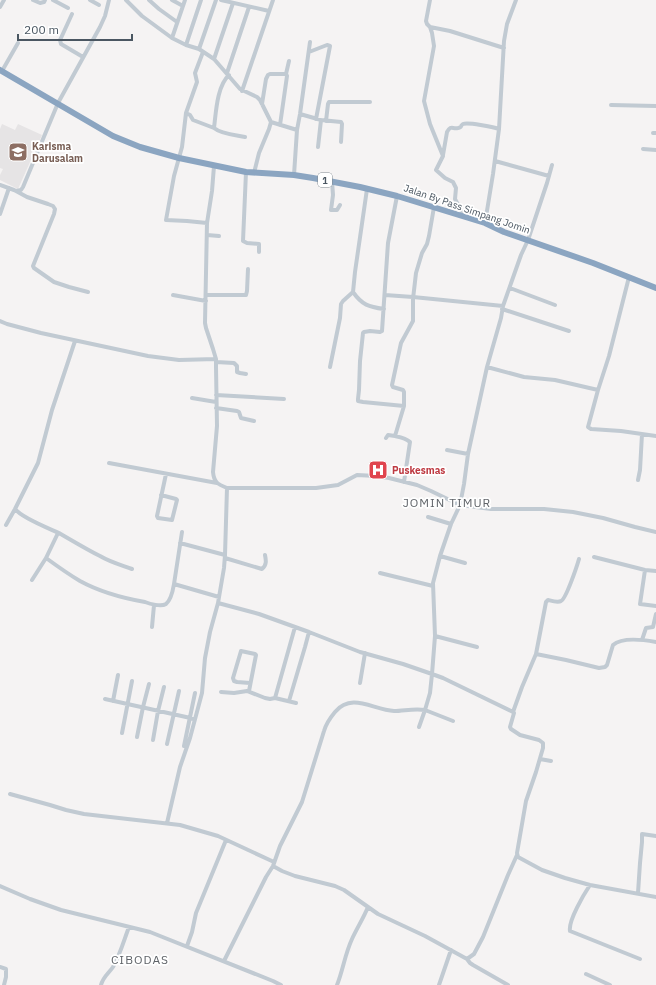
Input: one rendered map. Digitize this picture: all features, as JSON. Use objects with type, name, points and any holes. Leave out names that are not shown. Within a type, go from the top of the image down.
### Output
[{"type":"highway","name":"Jalan By Pass Simpang Jomin","points":[[1,70],[120,139],[149,150],[214,166],[246,172],[294,175],[397,196],[484,223],[504,232],[593,263],[656,288]]},
{"type":"street","points":[[0,7],[4,0]]},
{"type":"street","points":[[33,0],[40,3],[44,2],[45,0]]},
{"type":"street","points":[[53,0],[68,8]]},
{"type":"street","points":[[90,0],[99,5]]},
{"type":"street","points":[[16,191],[21,190],[23,187],[58,103],[105,16],[109,0]]},
{"type":"street","points":[[126,0],[142,16],[172,38],[201,50],[214,59],[236,85],[242,90],[257,97],[271,122],[259,153],[254,173]]},
{"type":"street","points":[[149,0],[177,22]]},
{"type":"street","points":[[172,0],[182,6]]},
{"type":"street","points":[[172,38],[185,0]]},
{"type":"street","points":[[186,45],[201,0]]},
{"type":"street","points":[[207,224],[166,220],[174,176],[182,147],[186,113],[197,82],[195,73],[216,0]]},
{"type":"street","points":[[222,0],[269,11]]},
{"type":"street","points":[[242,90],[273,0]]},
{"type":"street","points":[[430,0],[426,21],[432,33],[434,46],[424,101],[430,124],[443,156]]},
{"type":"street","points":[[484,223],[499,129],[505,33],[516,0]]},
{"type":"street","points":[[214,59],[233,3]]},
{"type":"street","points":[[214,128],[219,95],[228,74],[249,7]]},
{"type":"street","points":[[72,14],[60,42],[83,57]]},
{"type":"street","points":[[430,27],[450,31],[504,48]]},
{"type":"street","points":[[294,175],[297,130],[310,42]]},
{"type":"street","points":[[1,70],[18,43]]},
{"type":"street","points":[[309,52],[327,45],[330,46],[316,119]]},
{"type":"street","points":[[280,125],[289,61]]},
{"type":"street","points":[[262,104],[268,75],[286,74]]},
{"type":"street","points":[[326,121],[329,102],[370,102]]},
{"type":"street","points":[[611,105],[656,106]]},
{"type":"street","points":[[186,113],[190,115],[193,120],[216,130],[245,137]]},
{"type":"street","points":[[300,114],[326,121],[342,122],[341,142]]},
{"type":"street","points":[[318,147],[321,120]]},
{"type":"street","points":[[271,122],[297,130]]},
{"type":"street","points":[[464,216],[455,199],[456,188],[453,182],[445,178],[436,170],[443,156],[447,132],[449,129],[459,128],[464,124],[499,129]]},
{"type":"street","points":[[643,149],[656,150]]},
{"type":"street","points":[[495,161],[549,176]]},
{"type":"street","points":[[419,727],[430,693],[432,674],[435,636],[433,583],[451,524],[460,505],[468,454],[487,367],[501,318],[502,308],[528,240],[552,165]]},
{"type":"street","points":[[214,166],[207,224],[206,328],[216,361],[217,426],[213,472],[214,479],[217,483]]},
{"type":"street","points":[[246,172],[243,241],[247,243],[259,244],[258,252]]},
{"type":"street","points":[[332,182],[333,195],[331,210],[337,210],[340,205]]},
{"type":"street","points":[[0,185],[53,206],[55,209],[54,214],[33,266],[54,282],[88,292]]},
{"type":"street","points":[[0,214],[9,188]]},
{"type":"street","points":[[367,189],[355,272],[354,292],[358,299],[365,304],[384,309]]},
{"type":"street","points":[[397,196],[386,257],[382,331],[370,331],[363,333],[358,401],[404,406]]},
{"type":"street","points":[[395,436],[404,406],[404,392],[403,390],[393,387],[392,385],[401,343],[412,321],[416,273],[422,253],[427,244],[434,207]]},
{"type":"street","points":[[207,235],[219,236]]},
{"type":"street","points":[[206,295],[246,295],[248,269]]},
{"type":"street","points":[[629,277],[609,356],[588,428],[656,436]]},
{"type":"street","points":[[510,288],[555,305]]},
{"type":"street","points":[[330,367],[340,318],[341,304],[342,301],[354,292]]},
{"type":"street","points":[[385,295],[502,308],[569,331]]},
{"type":"street","points":[[172,296],[206,301]]},
{"type":"street","points":[[0,321],[18,327],[135,354],[167,359],[234,363],[237,366],[237,372],[246,374]]},
{"type":"street","points":[[6,525],[15,510],[38,462],[52,410],[76,341]]},
{"type":"street","points":[[487,367],[524,377],[555,380],[598,390]]},
{"type":"street","points":[[216,395],[284,399]]},
{"type":"street","points":[[192,398],[216,402]]},
{"type":"street","points":[[216,408],[238,411],[241,418],[254,421]]},
{"type":"street","points":[[638,480],[642,434]]},
{"type":"street","points":[[386,438],[388,435],[395,436],[409,440],[410,442],[404,482]]},
{"type":"street","points":[[447,450],[468,454]]},
{"type":"street","points":[[110,463],[217,483],[227,488],[316,488],[338,485],[354,476],[360,475],[389,478],[431,491],[460,505],[491,509],[544,509],[561,511],[603,518],[656,532]]},
{"type":"street","points":[[162,496],[177,500],[172,520],[158,518],[157,516],[166,474]]},
{"type":"street","points":[[167,823],[180,767],[202,693],[205,658],[218,603],[224,568],[227,488]]},
{"type":"street","points":[[15,510],[25,517],[58,533],[100,557],[132,569]]},
{"type":"street","points":[[428,516],[451,524]]},
{"type":"street","points":[[46,558],[80,581],[109,594],[164,605],[170,598],[174,584],[182,532]]},
{"type":"street","points":[[32,580],[46,558],[58,533]]},
{"type":"street","points":[[180,543],[225,556],[262,569],[266,563],[265,555]]},
{"type":"street","points":[[440,556],[465,563]]},
{"type":"street","points":[[594,557],[656,572]]},
{"type":"street","points":[[467,959],[474,954],[483,937],[517,855],[522,816],[544,748],[544,743],[539,740],[520,735],[511,729],[510,727],[513,712],[536,654],[546,602],[548,600],[563,601],[579,559]]},
{"type":"street","points":[[645,570],[640,604],[656,606]]},
{"type":"street","points":[[380,574],[433,586]]},
{"type":"street","points":[[174,584],[218,597]]},
{"type":"street","points":[[218,603],[259,614],[366,653],[404,664],[443,678],[513,712]]},
{"type":"street","points":[[152,627],[154,604]]},
{"type":"street","points":[[642,640],[646,628],[654,625],[656,614]]},
{"type":"street","points":[[275,698],[295,627]]},
{"type":"street","points":[[289,701],[309,632]]},
{"type":"street","points":[[435,636],[477,647]]},
{"type":"street","points":[[536,654],[602,668],[607,665],[615,643],[621,641],[642,640],[656,642]]},
{"type":"street","points":[[249,691],[256,655],[240,651],[233,678],[234,681],[237,682],[250,683]]},
{"type":"street","points":[[360,683],[366,653]]},
{"type":"street","points":[[113,701],[118,675]]},
{"type":"street","points":[[122,733],[132,681]]},
{"type":"street","points":[[137,737],[149,684]]},
{"type":"street","points":[[153,740],[164,687]]},
{"type":"street","points":[[167,744],[179,691]]},
{"type":"street","points":[[221,692],[229,693],[249,691],[268,699],[275,698],[296,703]]},
{"type":"street","points":[[184,746],[195,693]]},
{"type":"street","points":[[105,700],[195,719]]},
{"type":"street","points":[[224,961],[273,864],[280,846],[302,802],[326,724],[337,710],[345,703],[349,702],[393,711],[413,709],[425,710],[453,721]]},
{"type":"street","points":[[540,759],[551,761]]},
{"type":"street","points":[[10,794],[84,814],[180,825],[226,840],[273,864],[282,871],[295,876],[335,886],[351,894],[368,907],[451,950],[467,959],[473,965],[508,985]]},
{"type":"street","points":[[638,893],[642,834],[656,836]]},
{"type":"street","points":[[187,946],[192,932],[196,912],[226,840]]},
{"type":"street","points":[[517,855],[542,870],[565,878],[590,885],[656,897]]},
{"type":"street","points":[[590,885],[578,905],[570,926],[570,931],[640,959]]},
{"type":"street","points":[[0,886],[30,899],[73,914],[150,932],[281,985]]},
{"type":"street","points":[[337,985],[341,976],[350,942],[362,922],[368,907]]},
{"type":"street","points":[[101,985],[104,977],[111,970],[116,961],[129,928]]},
{"type":"street","points":[[439,985],[451,950]]},
{"type":"street","points":[[0,967],[5,968],[6,971],[4,985]]},
{"type":"street","points":[[586,974],[610,985]]},
{"type":"shaded area","name":"Karisma Darusalam","points":[[2,124],[15,130],[18,124],[42,135],[18,189],[0,180],[0,175],[3,169],[0,168],[0,129]]},
{"type":"place","name":"Karisma Darusalam","points":[[18,152]]},
{"type":"place","name":"Puskesmas","points":[[378,470]]},
{"type":"district","name":"JOMIN TIMUR","points":[[447,502]]},
{"type":"district","name":"CIBODAS","points":[[140,959]]}]
